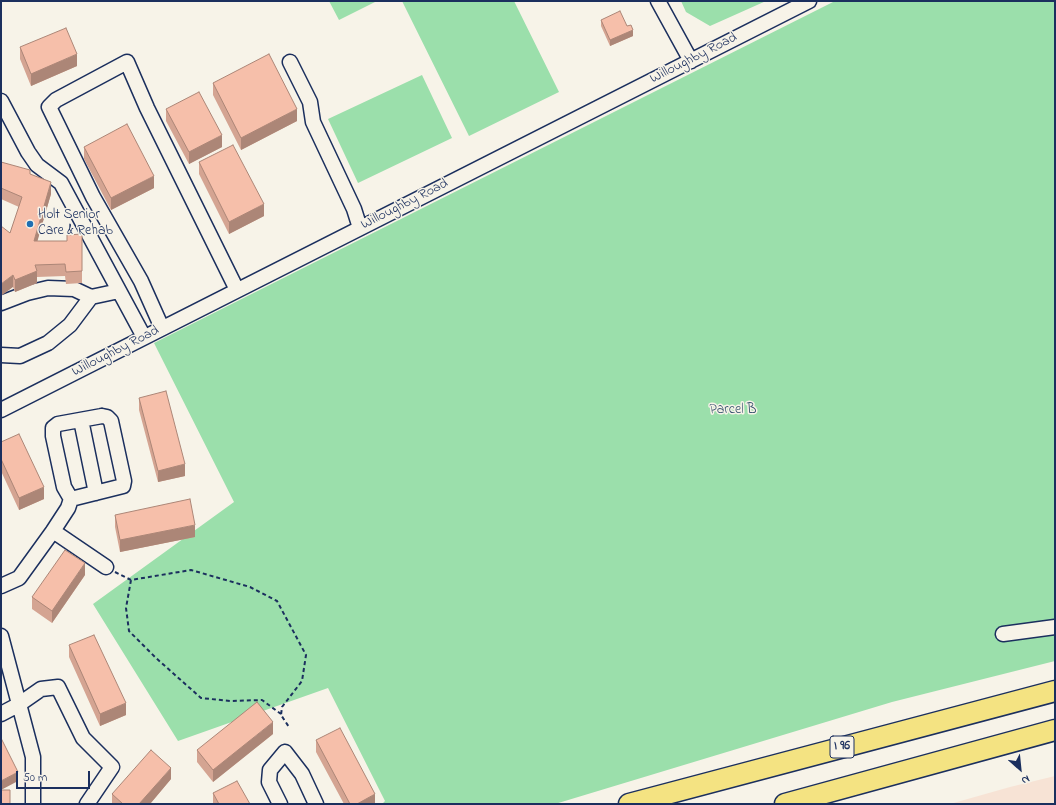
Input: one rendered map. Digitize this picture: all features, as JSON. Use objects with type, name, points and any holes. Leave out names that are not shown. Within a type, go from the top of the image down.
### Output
[{"type":"highway","name":"I 96","points":[[629,804],[1055,691]]},
{"type":"highway","points":[[785,804],[1055,730]]},
{"type":"street","points":[[658,1],[691,61]]},
{"type":"street","name":"Willoughby Road","points":[[1,410],[809,1]]},
{"type":"street","points":[[162,328],[141,281],[93,197],[49,107],[56,100],[128,62],[147,108],[237,290]]},
{"type":"street","points":[[290,62],[310,102],[313,122],[354,209],[360,228]]},
{"type":"street","points":[[1,101],[28,152],[37,165],[61,183],[144,337]]},
{"type":"street","points":[[1,303],[20,295],[48,288],[74,289],[91,297],[119,291]]},
{"type":"street","points":[[1,355],[20,356],[48,343],[70,325],[91,297]]},
{"type":"street","points":[[1,586],[19,578],[53,531],[68,508],[71,499],[64,487],[52,436],[53,428],[58,424],[102,416],[107,417],[111,421],[124,480],[123,486],[71,499]]},
{"type":"street","points":[[81,420],[96,493]]},
{"type":"street","points":[[53,531],[106,567]]},
{"type":"street","points":[[1003,634],[1055,627]]},
{"type":"street","points":[[1,636],[32,757],[33,804]]},
{"type":"street","points":[[1,714],[18,705],[41,689],[58,687],[83,738],[112,767],[87,804]]},
{"type":"street","points":[[280,804],[269,782],[270,770],[285,752],[302,774],[316,804]]},
{"type":"path","points":[[106,567],[131,580],[191,570],[250,587],[277,601],[306,655],[302,681],[282,707],[281,715]]},
{"type":"path","points":[[131,580],[126,608],[129,632],[201,698],[230,701],[262,700],[281,715],[289,727]]},
{"type":"shaded area","points":[[1055,776],[1055,804],[950,804],[1010,787]]},
{"type":"green space","points":[[329,1],[377,1],[339,20]]},
{"type":"green space","points":[[402,1],[514,1],[559,92],[469,136]]},
{"type":"green space","points":[[681,1],[766,1],[710,26],[686,12]]},
{"type":"green space","name":"Parcel B","points":[[835,1],[1055,1],[1055,661],[892,702],[555,804],[382,804],[385,801],[328,688],[178,741],[93,604],[234,502],[154,343]]},
{"type":"green space","points":[[422,75],[452,138],[358,183],[328,119]]},
{"type":"building","points":[[620,11],[627,26],[631,25],[633,30],[610,40],[601,20]]},
{"type":"building","points":[[66,28],[77,54],[31,74],[20,47]]},
{"type":"building","points":[[269,54],[297,109],[241,138],[213,83]]},
{"type":"building","points":[[199,92],[222,135],[189,152],[166,109]]},
{"type":"building","points":[[127,124],[154,176],[111,198],[84,147]]},
{"type":"building","points":[[233,145],[264,204],[229,222],[199,162]]},
{"type":"building","name":"Holt Senior Care & Rehab","points":[[1,162],[30,170],[30,174],[51,182],[34,241],[67,241],[67,235],[82,234],[82,271],[66,272],[65,264],[35,265],[37,271],[15,280],[13,275],[1,284],[1,226],[10,233],[22,197],[1,188]]},
{"type":"building","points":[[166,391],[185,464],[158,471],[139,398]]},
{"type":"building","points":[[19,434],[44,487],[19,498],[1,459],[1,442]]},
{"type":"building","points":[[190,499],[195,525],[120,540],[115,515]]},
{"type":"building","points":[[65,550],[85,563],[52,611],[32,597]]},
{"type":"building","points":[[94,635],[126,703],[100,714],[69,645]]},
{"type":"building","points":[[257,702],[273,722],[213,770],[197,750]]},
{"type":"building","points":[[340,728],[375,794],[357,804],[350,804],[316,740]]},
{"type":"building","points":[[1,738],[18,772],[1,781]]},
{"type":"building","points":[[151,750],[171,768],[139,804],[123,804],[112,794]]},
{"type":"building","points":[[237,781],[250,804],[219,804],[213,793]]},
{"type":"building","points":[[1,790],[10,790],[10,804],[1,804]]},
{"type":"place","name":"Holt Senior Care & Rehab","points":[[30,224]]}]
